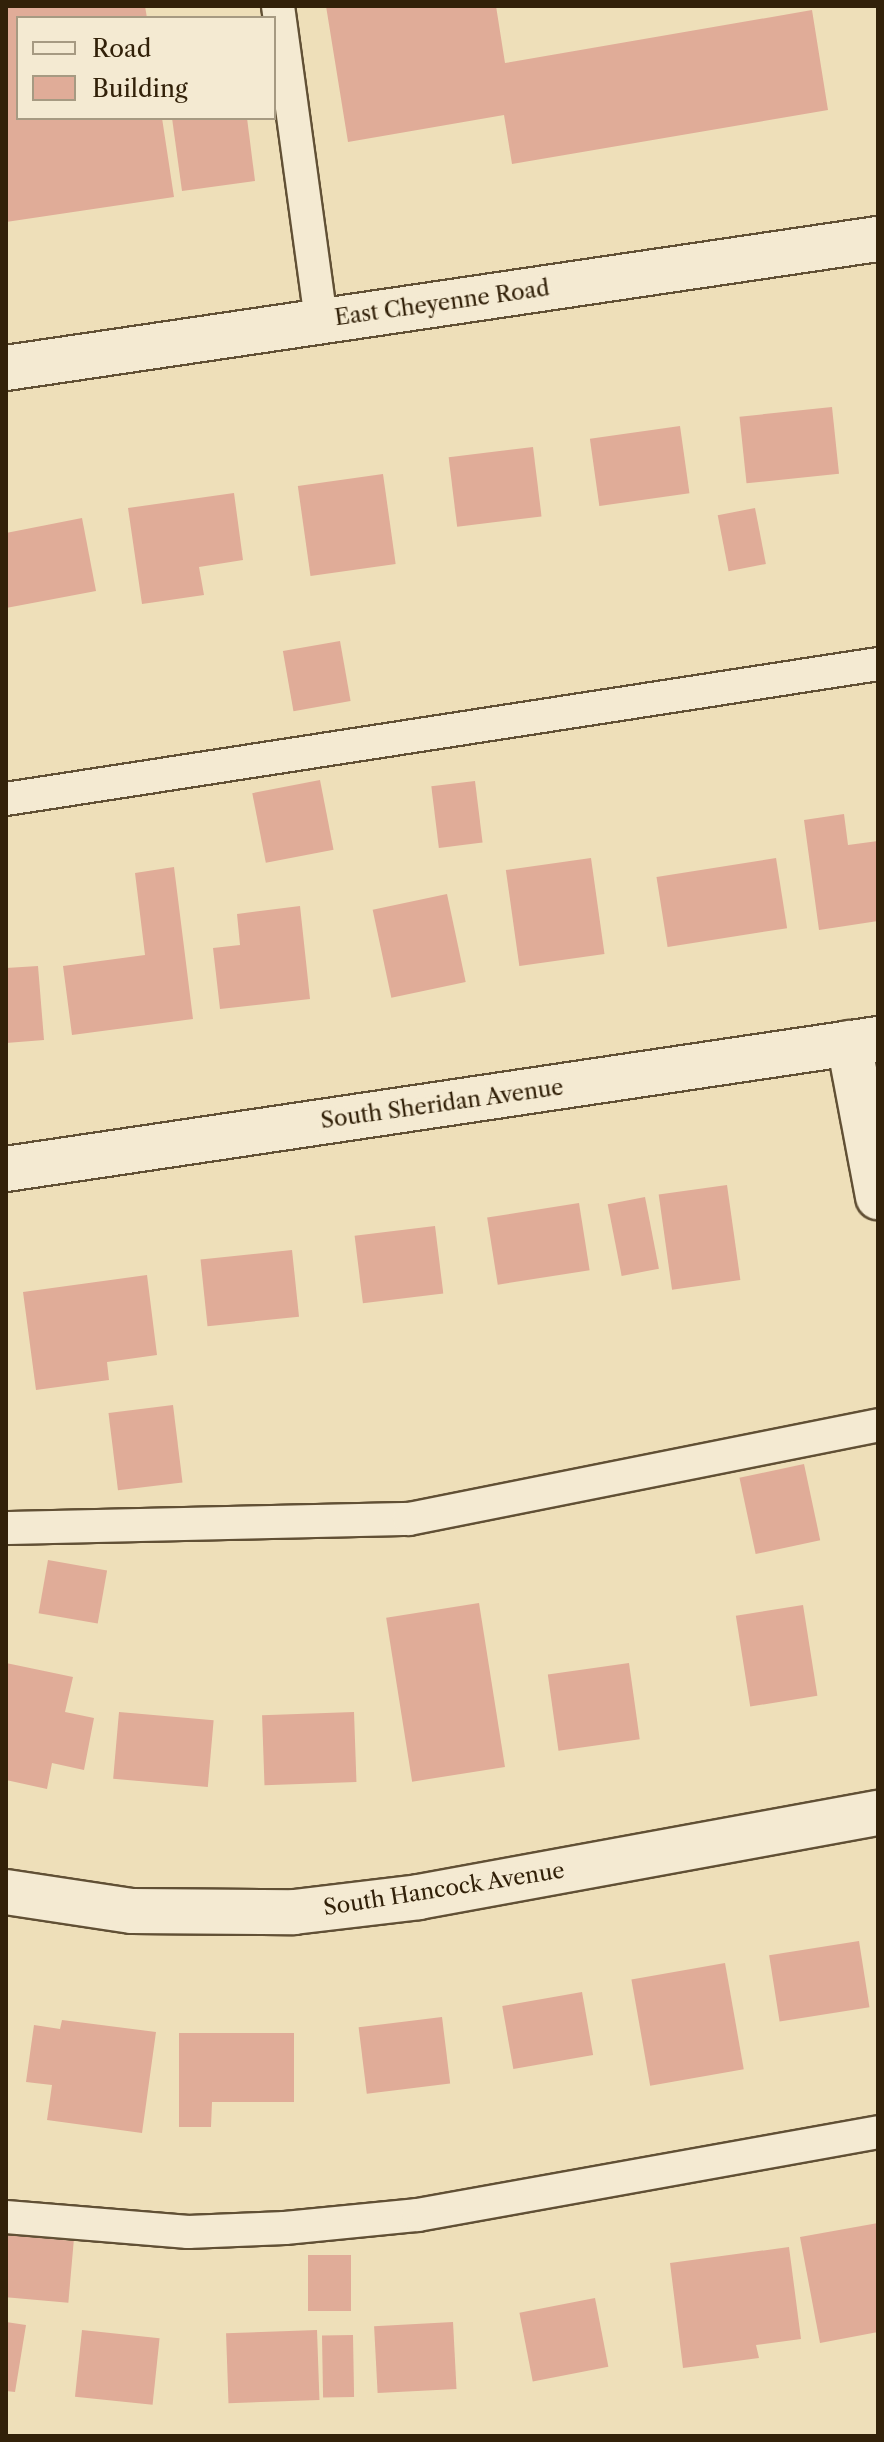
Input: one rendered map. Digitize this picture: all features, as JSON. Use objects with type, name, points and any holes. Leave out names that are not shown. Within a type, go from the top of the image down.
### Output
[{"type":"street","name":"East Cheyenne Road","points":[[6,368],[878,239]]},
{"type":"street","name":"South Sheridan Avenue","points":[[6,1169],[864,1041]]},
{"type":"street","points":[[864,1041],[878,1197]]},
{"type":"street","name":"South Hancock Avenue","points":[[6,1892],[132,1911],[294,1912],[419,1897],[878,1813]]},
{"type":"lane","points":[[278,6],[321,321]]},
{"type":"lane","points":[[6,799],[878,664]]},
{"type":"lane","points":[[6,1528],[409,1519],[878,1425]]},
{"type":"lane","points":[[6,2217],[188,2232],[344,2222],[631,2180],[878,2132]]},
{"type":"building","points":[[6,6],[145,6],[147,16],[16,16],[16,120],[162,120],[174,197],[6,222]]},
{"type":"building","points":[[326,6],[496,6],[505,63],[812,10],[828,110],[512,164],[504,115],[348,142]]},
{"type":"building","points":[[172,120],[247,120],[255,181],[182,191]]},
{"type":"building","points":[[832,407],[839,474],[747,483],[740,417]]},
{"type":"building","points":[[680,426],[689,493],[599,506],[590,439]]},
{"type":"building","points":[[533,447],[542,516],[457,527],[449,457]]},
{"type":"building","points":[[383,474],[396,564],[311,576],[298,486]]},
{"type":"building","points":[[234,493],[243,560],[199,567],[204,595],[142,604],[128,508]]},
{"type":"building","points":[[755,508],[766,564],[729,571],[718,515]]},
{"type":"building","points":[[82,518],[96,591],[6,608],[6,533]]},
{"type":"building","points":[[340,641],[351,701],[293,711],[283,651]]},
{"type":"building","points":[[320,780],[334,850],[266,863],[252,793]]},
{"type":"building","points":[[475,781],[483,843],[439,848],[431,786]]},
{"type":"building","points":[[844,814],[848,845],[878,841],[878,921],[819,930],[804,820]]},
{"type":"building","points":[[591,858],[604,954],[519,966],[506,870]]},
{"type":"building","points":[[776,858],[787,928],[668,947],[656,877]]},
{"type":"building","points":[[174,867],[193,1019],[72,1035],[63,966],[145,955],[135,873]]},
{"type":"building","points":[[447,894],[466,982],[391,998],[373,910]]},
{"type":"building","points":[[300,906],[310,999],[220,1009],[213,948],[240,945],[237,914]]},
{"type":"building","points":[[38,966],[44,1040],[6,1043],[6,968]]},
{"type":"building","points":[[727,1185],[740,1280],[672,1290],[659,1195]]},
{"type":"building","points":[[645,1197],[659,1269],[622,1276],[608,1204]]},
{"type":"building","points":[[579,1203],[590,1270],[498,1285],[487,1218]]},
{"type":"building","points":[[435,1226],[443,1293],[363,1303],[355,1236]]},
{"type":"building","points":[[292,1250],[299,1317],[208,1326],[201,1260]]},
{"type":"building","points":[[147,1275],[157,1355],[107,1362],[109,1380],[36,1390],[23,1292]]},
{"type":"building","points":[[173,1405],[183,1482],[118,1490],[108,1413]]},
{"type":"building","points":[[804,1464],[820,1540],[756,1554],[739,1478]]},
{"type":"building","points":[[48,1560],[107,1570],[98,1624],[39,1613]]},
{"type":"building","points":[[479,1603],[505,1767],[412,1782],[386,1618]]},
{"type":"building","points":[[803,1605],[817,1696],[750,1707],[736,1616]]},
{"type":"building","points":[[6,1663],[73,1677],[65,1712],[94,1718],[84,1770],[52,1763],[47,1789],[6,1780]]},
{"type":"building","points":[[629,1663],[640,1739],[559,1751],[548,1674]]},
{"type":"building","points":[[119,1712],[214,1720],[208,1787],[113,1779]]},
{"type":"building","points":[[354,1712],[356,1782],[264,1785],[262,1715]]},
{"type":"building","points":[[859,1941],[869,2007],[780,2021],[769,1955]]},
{"type":"building","points":[[725,1963],[744,2069],[650,2086],[631,1979]]},
{"type":"building","points":[[582,1992],[593,2055],[513,2069],[502,2006]]},
{"type":"building","points":[[442,2017],[450,2084],[367,2094],[359,2027]]},
{"type":"building","points":[[62,2020],[156,2032],[142,2133],[47,2120],[52,2085],[26,2082],[34,2025],[60,2029]]},
{"type":"building","points":[[179,2033],[294,2033],[294,2102],[212,2102],[211,2127],[179,2127]]},
{"type":"building","points":[[878,2223],[878,2332],[820,2343],[800,2237]]},
{"type":"building","points":[[6,2235],[74,2241],[68,2303],[6,2297]]},
{"type":"building","points":[[789,2247],[801,2339],[756,2345],[759,2358],[683,2368],[670,2263]]},
{"type":"building","points":[[308,2255],[351,2255],[351,2311],[308,2311]]},
{"type":"building","points":[[595,2298],[608,2367],[533,2381],[519,2313]]},
{"type":"building","points":[[6,2322],[26,2325],[15,2392],[6,2391]]},
{"type":"building","points":[[453,2322],[457,2389],[378,2393],[374,2326]]},
{"type":"building","points":[[82,2330],[160,2338],[153,2405],[75,2397]]},
{"type":"building","points":[[317,2330],[319,2400],[228,2403],[226,2333]]},
{"type":"building","points":[[353,2335],[354,2397],[323,2398],[322,2336]]}]
